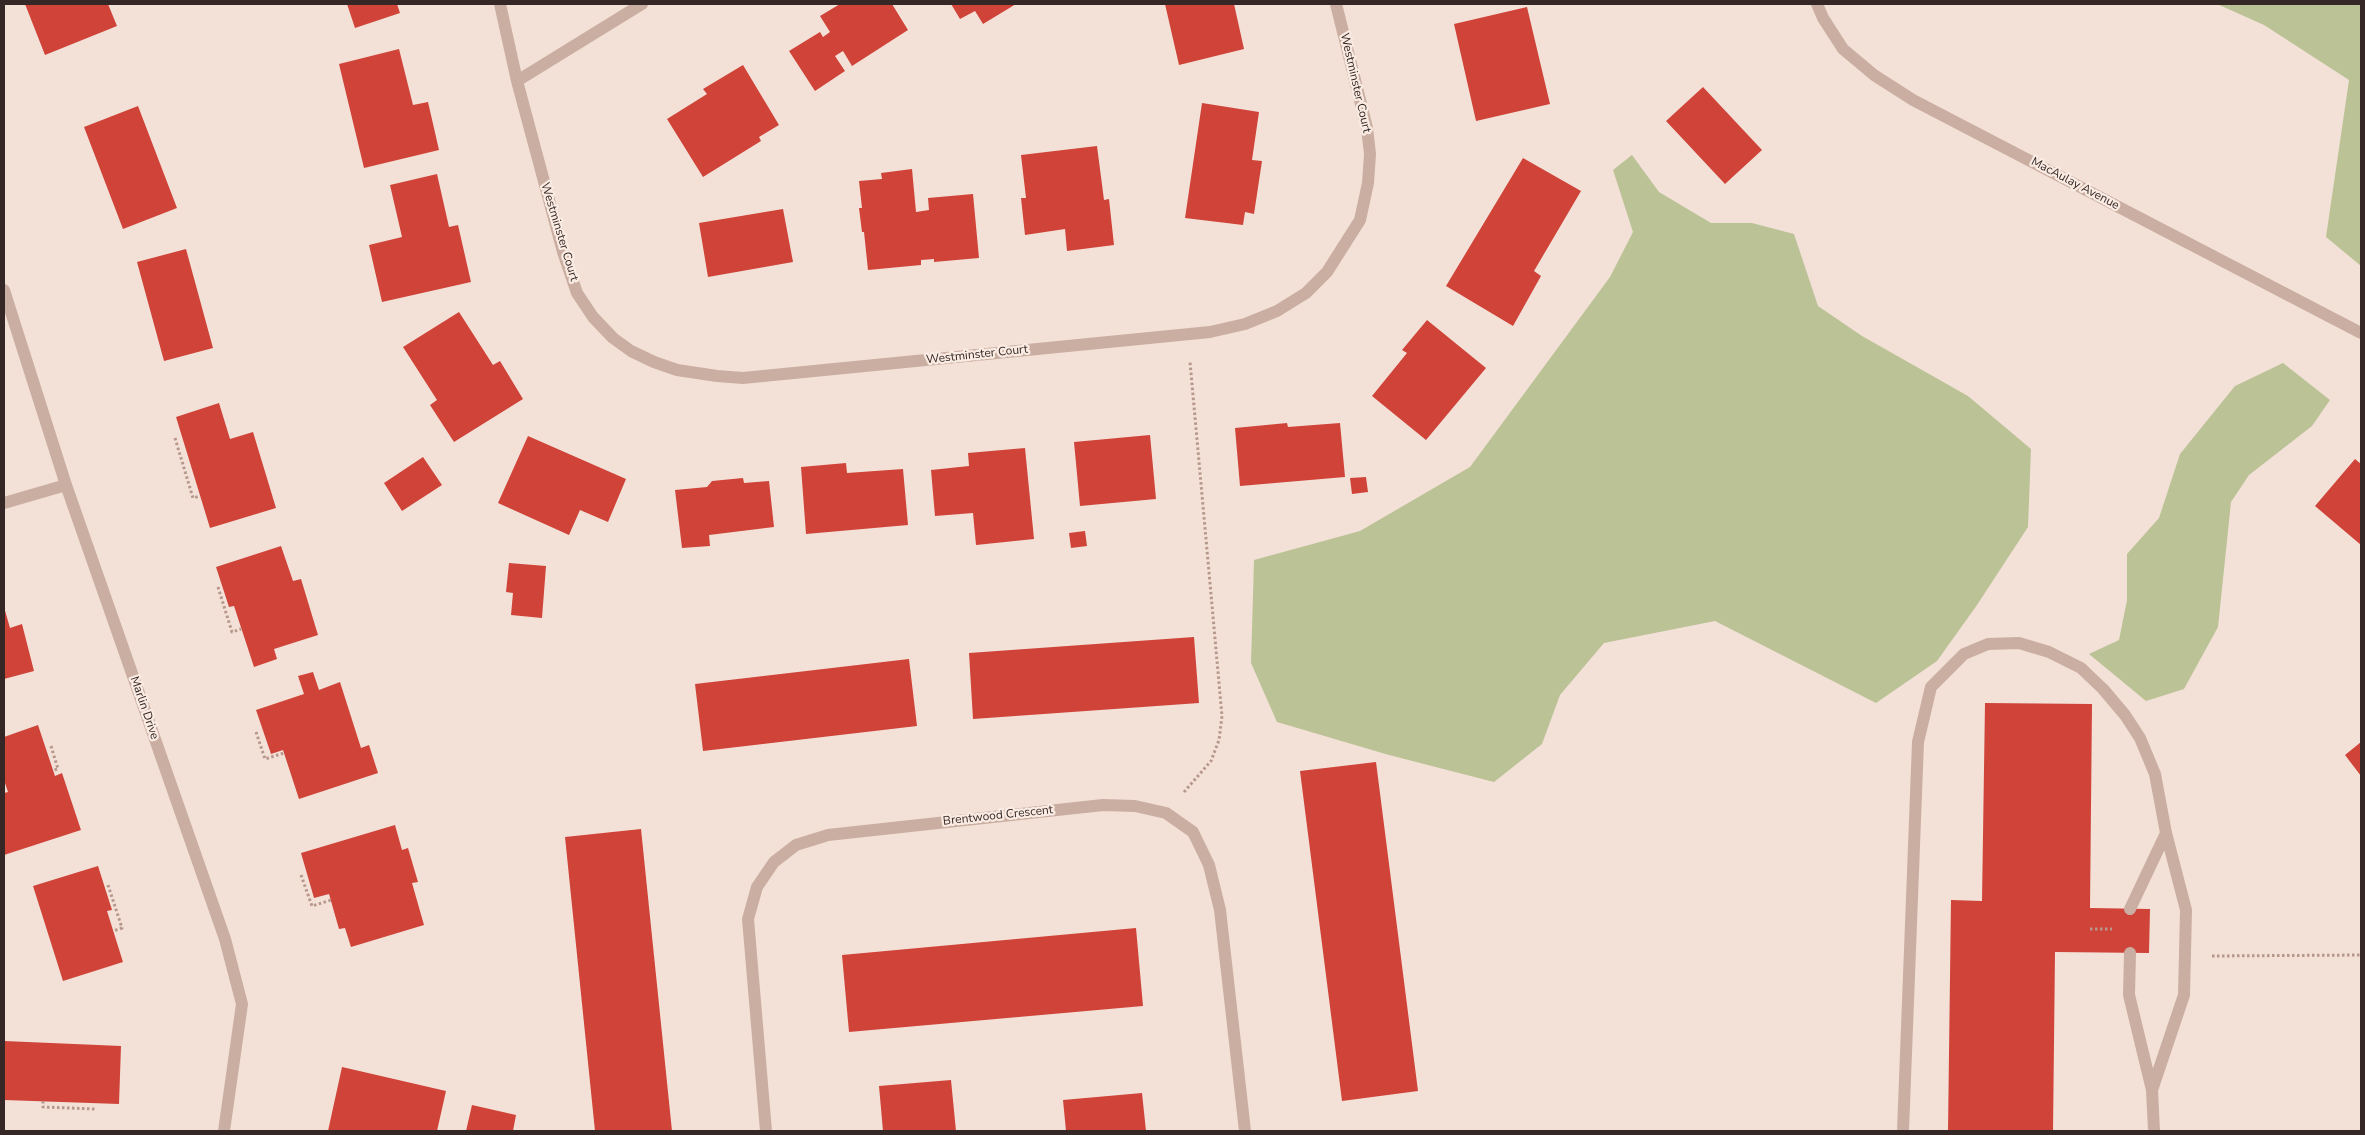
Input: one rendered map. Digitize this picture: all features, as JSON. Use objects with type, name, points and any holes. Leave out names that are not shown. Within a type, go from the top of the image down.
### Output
[{"type":"street","name":"Westminster Court","points":[[500,4],[517,81],[563,252],[577,293],[593,317],[613,338],[631,351],[654,362],[693,372],[750,378],[1188,334],[1245,324],[1277,311],[1306,293],[1327,272],[1360,220],[1368,183],[1370,154],[1367,128],[1336,4]]},
{"type":"street","points":[[517,81],[642,4]]},
{"type":"street","name":"MacAulay Avenue","points":[[1817,4],[1823,18],[1843,50],[1874,75],[1913,100],[2361,333]]},
{"type":"street","name":"Marlin Drive","points":[[4,290],[66,484],[225,939],[242,1004],[224,1131]]},
{"type":"street","points":[[4,503],[66,484]]},
{"type":"street","points":[[1903,1131],[1918,742],[1931,687],[1964,654],[1988,644],[2019,643],[2050,652],[2081,668],[2103,689],[2125,715],[2140,738],[2155,774],[2166,833],[2186,910],[2184,995],[2152,1090]]},
{"type":"street","name":"Brentwood Crescent","points":[[766,1131],[748,919],[756,887],[774,862],[796,845],[828,834],[1103,805],[1135,806],[1166,814],[1193,832],[1209,865],[1220,910],[1245,1131]]},
{"type":"street","points":[[2130,909],[2166,833]]},
{"type":"street","points":[[2130,952],[2129,995],[2152,1090],[2154,1131]]},
{"type":"path","points":[[1166,814],[1211,761],[1220,740],[1222,716],[1188,334]]},
{"type":"path","points":[[175,438],[193,498],[200,496]]},
{"type":"path","points":[[182,460],[188,459]]},
{"type":"path","points":[[218,587],[232,632],[241,629]]},
{"type":"path","points":[[256,732],[265,759],[284,754]]},
{"type":"path","points":[[51,746],[58,769],[53,770]]},
{"type":"path","points":[[301,875],[312,906],[331,900]]},
{"type":"path","points":[[108,885],[122,928],[113,931]]},
{"type":"path","points":[[2185,956],[2361,955]]},
{"type":"path","points":[[43,1101],[43,1107],[95,1110]]},
{"type":"green space","points":[[2217,4],[2361,4],[2361,266],[2326,237],[2349,80],[2264,25]]},
{"type":"green space","points":[[1632,155],[1659,192],[1711,223],[1752,223],[1794,234],[1818,306],[1862,336],[1968,396],[2031,449],[2028,527],[1977,605],[1937,661],[1876,703],[1715,621],[1604,643],[1560,695],[1542,744],[1494,782],[1389,755],[1277,722],[1251,663],[1254,560],[1360,531],[1470,467],[1610,277],[1633,232],[1613,170]]},
{"type":"green space","points":[[2283,363],[2330,400],[2312,426],[2249,475],[2231,502],[2218,627],[2184,689],[2146,701],[2089,654],[2119,640],[2127,600],[2127,554],[2159,518],[2180,454],[2235,386]]},
{"type":"building","points":[[25,4],[108,4],[117,26],[45,55]]},
{"type":"building","points":[[347,4],[397,4],[400,13],[355,28]]},
{"type":"building","points":[[840,4],[892,4],[908,30],[852,66],[843,51],[835,56],[845,71],[815,91],[789,51],[820,32],[823,37],[830,32],[820,16]]},
{"type":"building","points":[[951,4],[1016,4],[983,24],[975,11],[960,19]]},
{"type":"building","points":[[1165,4],[1234,4],[1244,49],[1179,65]]},
{"type":"building","points":[[1527,7],[1550,104],[1476,121],[1454,24]]},
{"type":"building","points":[[399,49],[413,105],[428,102],[439,150],[364,168],[339,64]]},
{"type":"building","points":[[743,65],[779,125],[759,137],[761,141],[703,177],[667,119],[707,94],[703,89]]},
{"type":"building","points":[[1703,87],[1762,150],[1725,184],[1666,121]]},
{"type":"building","points":[[1202,103],[1259,112],[1252,160],[1262,161],[1254,214],[1245,212],[1243,225],[1185,218]]},
{"type":"building","points":[[138,106],[177,208],[123,229],[84,127]]},
{"type":"building","points":[[1097,146],[1104,200],[1109,199],[1114,245],[1067,251],[1065,229],[1025,235],[1021,198],[1026,198],[1021,155]]},
{"type":"building","points":[[1523,158],[1581,191],[1534,271],[1541,276],[1513,326],[1446,286]]},
{"type":"building","points":[[912,169],[916,212],[929,210],[928,198],[973,194],[979,258],[934,262],[934,259],[921,260],[921,265],[868,270],[864,232],[862,232],[859,208],[862,208],[859,181],[882,179],[881,173]]},
{"type":"building","points":[[437,174],[449,227],[458,225],[471,282],[382,302],[369,245],[402,237],[390,185]]},
{"type":"building","points":[[783,209],[793,262],[708,277],[699,223]]},
{"type":"building","points":[[186,249],[213,348],[164,361],[137,262]]},
{"type":"building","points":[[459,312],[493,365],[500,361],[523,399],[454,442],[430,405],[437,400],[403,347]]},
{"type":"building","points":[[1427,320],[1486,368],[1426,440],[1372,396],[1407,353],[1402,350]]},
{"type":"building","points":[[219,403],[230,439],[253,432],[276,508],[210,528],[176,417]]},
{"type":"building","points":[[1287,423],[1288,427],[1340,423],[1345,477],[1240,486],[1235,428]]},
{"type":"building","points":[[1150,435],[1156,499],[1080,506],[1074,442]]},
{"type":"building","points":[[528,436],[626,479],[608,522],[580,510],[569,535],[498,503]]},
{"type":"building","points":[[1025,448],[1034,539],[976,545],[973,513],[935,516],[931,470],[969,466],[968,453]]},
{"type":"building","points":[[423,457],[442,485],[402,511],[384,483]]},
{"type":"building","points":[[2355,459],[2361,464],[2361,545],[2315,506]]},
{"type":"building","points":[[846,463],[847,473],[903,469],[908,525],[806,534],[801,467]]},
{"type":"building","points":[[1366,477],[1368,492],[1352,494],[1350,478]]},
{"type":"building","points":[[743,478],[744,483],[769,481],[774,527],[709,535],[710,546],[682,548],[675,490],[707,487],[712,481]]},
{"type":"building","points":[[1085,531],[1087,546],[1071,548],[1069,533]]},
{"type":"building","points":[[281,546],[293,581],[301,579],[318,635],[274,649],[277,659],[254,667],[234,606],[229,607],[216,567]]},
{"type":"building","points":[[509,563],[546,566],[542,618],[511,615],[513,593],[506,592]]},
{"type":"building","points":[[4,607],[10,628],[22,624],[34,671],[4,679]]},
{"type":"building","points":[[1194,637],[1199,703],[973,719],[969,653]]},
{"type":"building","points":[[909,659],[917,726],[703,751],[695,684]]},
{"type":"building","points":[[313,672],[319,690],[340,682],[361,748],[369,745],[378,773],[299,799],[283,750],[271,754],[256,710],[304,694],[298,676]]},
{"type":"building","points":[[1985,703],[2092,704],[2090,908],[2150,909],[2149,953],[2055,952],[2053,1131],[1948,1131],[1951,900],[1982,901]]},
{"type":"building","points":[[38,725],[55,776],[62,773],[81,830],[4,855],[4,793],[8,792],[4,780],[4,737]]},
{"type":"building","points":[[2361,742],[2361,776],[2345,755]]},
{"type":"building","points":[[1376,762],[1418,1091],[1342,1101],[1300,771]]},
{"type":"building","points":[[395,825],[402,850],[408,848],[418,882],[412,883],[424,925],[351,947],[345,928],[339,929],[329,894],[314,898],[301,853]]},
{"type":"building","points":[[641,829],[672,1131],[595,1131],[565,837]]},
{"type":"building","points":[[98,866],[112,910],[107,911],[123,962],[63,981],[33,886]]},
{"type":"building","points":[[1136,928],[1143,1006],[849,1032],[842,955]]},
{"type":"building","points":[[4,1041],[121,1046],[119,1104],[4,1100]]},
{"type":"building","points":[[342,1067],[446,1091],[437,1131],[328,1131]]},
{"type":"building","points":[[951,1080],[956,1131],[883,1131],[879,1086]]},
{"type":"building","points":[[1142,1093],[1146,1131],[1066,1131],[1063,1100]]},
{"type":"building","points":[[472,1105],[516,1115],[513,1131],[466,1131]]}]
